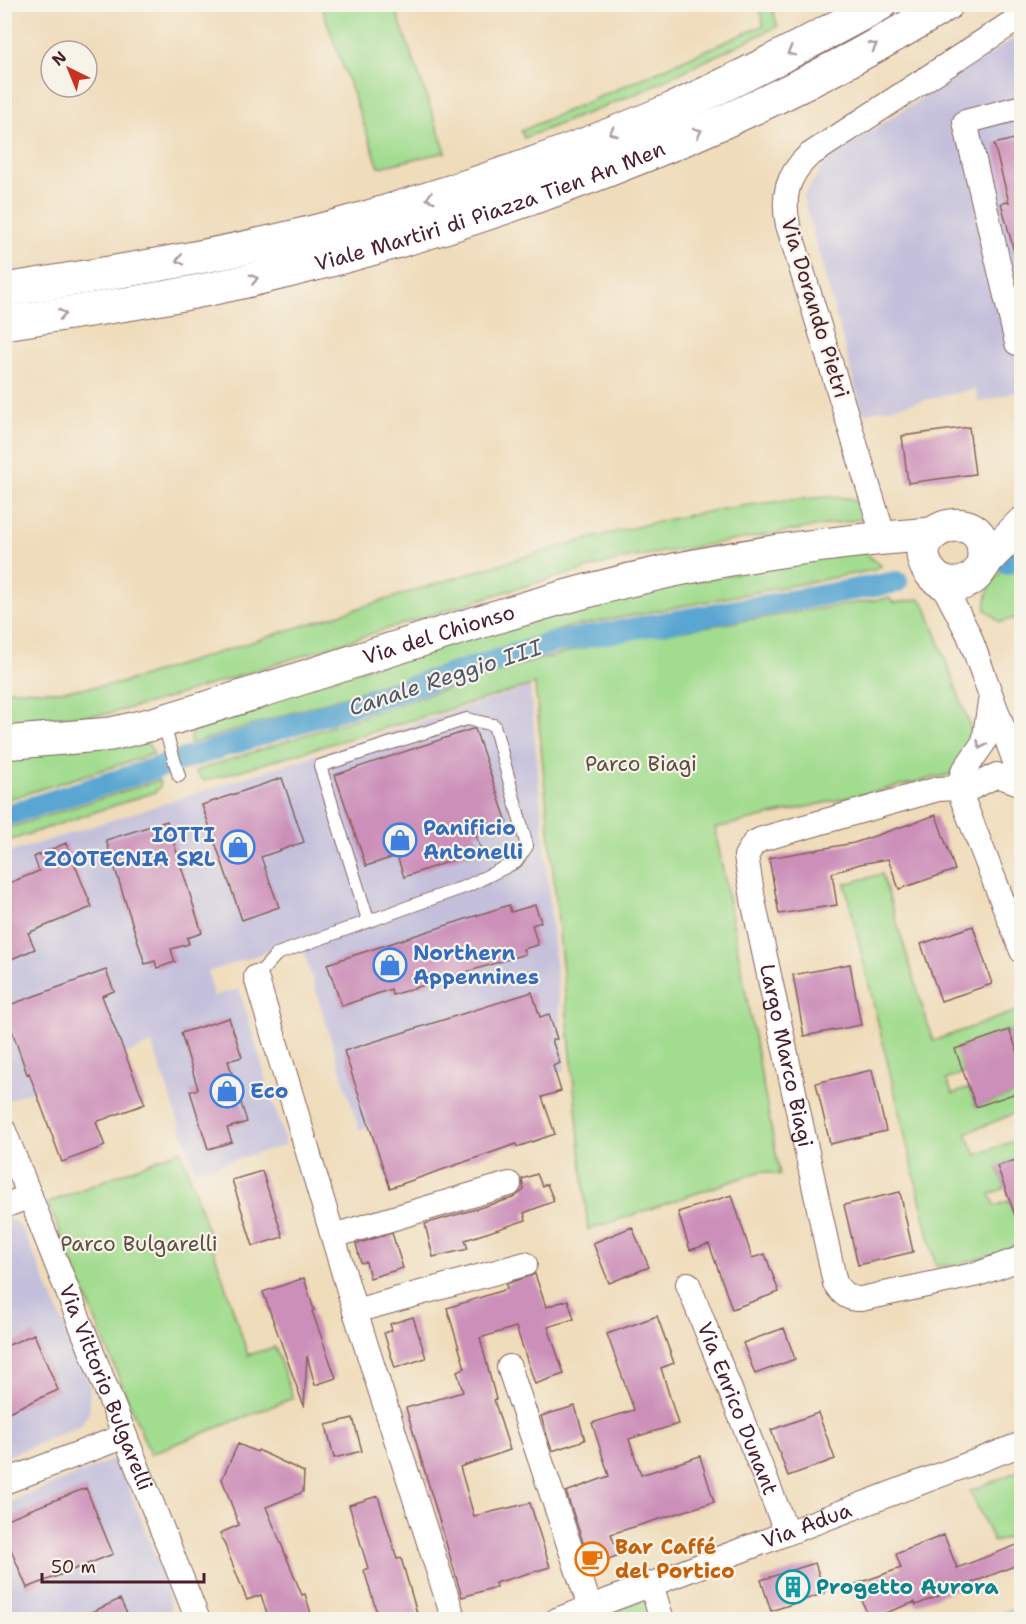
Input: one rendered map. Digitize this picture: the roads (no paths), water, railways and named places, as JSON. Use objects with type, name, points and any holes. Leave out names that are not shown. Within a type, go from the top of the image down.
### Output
[{"type":"main road","name":"Viale Martiri di Piazza Tien An Men","points":[[4,290],[171,262],[278,240],[447,193],[667,111],[789,54],[880,4]]},
{"type":"main road","name":"Viale Martiri di Piazza Tien An Men","points":[[4,323],[140,302],[236,283],[346,256],[527,199],[614,167],[762,103],[853,57],[947,4]]},
{"type":"main road","points":[[950,564],[946,525],[963,525],[970,528],[1022,516]]},
{"type":"main road","points":[[880,538],[950,564],[1022,524]]},
{"type":"main road","name":"Via del Chionso","points":[[4,742],[111,734],[166,734],[584,592],[708,565],[880,538]]},
{"type":"street","name":"Via Dorando Pietri","points":[[880,538],[788,225],[784,205],[787,186],[795,170],[808,156],[1022,16]]},
{"type":"street","points":[[1022,107],[965,122],[1017,343],[1022,342]]},
{"type":"street","points":[[950,564],[969,635],[1022,782]]},
{"type":"street","points":[[991,697],[984,742],[963,772],[958,789],[1022,951]]},
{"type":"street","name":"Largo Marco Biagi","points":[[1022,782],[998,776],[967,790],[938,789],[762,838],[749,849],[746,862],[835,1283],[839,1291],[853,1299],[861,1299],[978,1274],[1022,1258]]},
{"type":"street","points":[[256,977],[355,1311],[454,1620]]},
{"type":"street","name":"Via Vittorio Bulgarelli","points":[[4,1131],[195,1617]]},
{"type":"street","points":[[333,1236],[509,1184]]},
{"type":"street","points":[[4,1206],[30,1196]]},
{"type":"street","points":[[355,1311],[525,1264]]},
{"type":"street","name":"Via Enrico Dunant","points":[[688,1284],[787,1533]]},
{"type":"street","points":[[509,1367],[590,1607]]},
{"type":"street","points":[[4,1482],[125,1436]]},
{"type":"street","name":"Via Adua","points":[[557,1620],[1022,1444]]},
{"type":"street","points":[[651,1584],[662,1620]]},
{"type":"lane","points":[[256,977],[277,954],[467,886],[516,862],[527,846],[494,725],[467,719],[320,766],[368,920]]},
{"type":"lane","points":[[166,734],[179,776]]},
{"type":"waterway","name":"Canale Reggio III","points":[[1007,563],[1022,560]]},
{"type":"waterway","name":"Canale Reggio III","points":[[4,816],[551,643],[897,582]]},
{"type":"place","name":"Panificio Antonelli","points":[[400,840]]},
{"type":"place","name":"IOTTI ZOOTECNIA SRL","points":[[238,847]]},
{"type":"place","name":"Northern Appennines","points":[[390,965]]},
{"type":"place","name":"Eco","points":[[227,1091]]},
{"type":"place","name":"Bar Caffé del Portico","points":[[592,1559]]},
{"type":"place","name":"Progetto Aurora","points":[[793,1587]]},
{"type":"park label","name":"Parco Biagi","points":[[641,764]]},
{"type":"park label","name":"Parco Bulgarelli","points":[[139,1244]]}]
